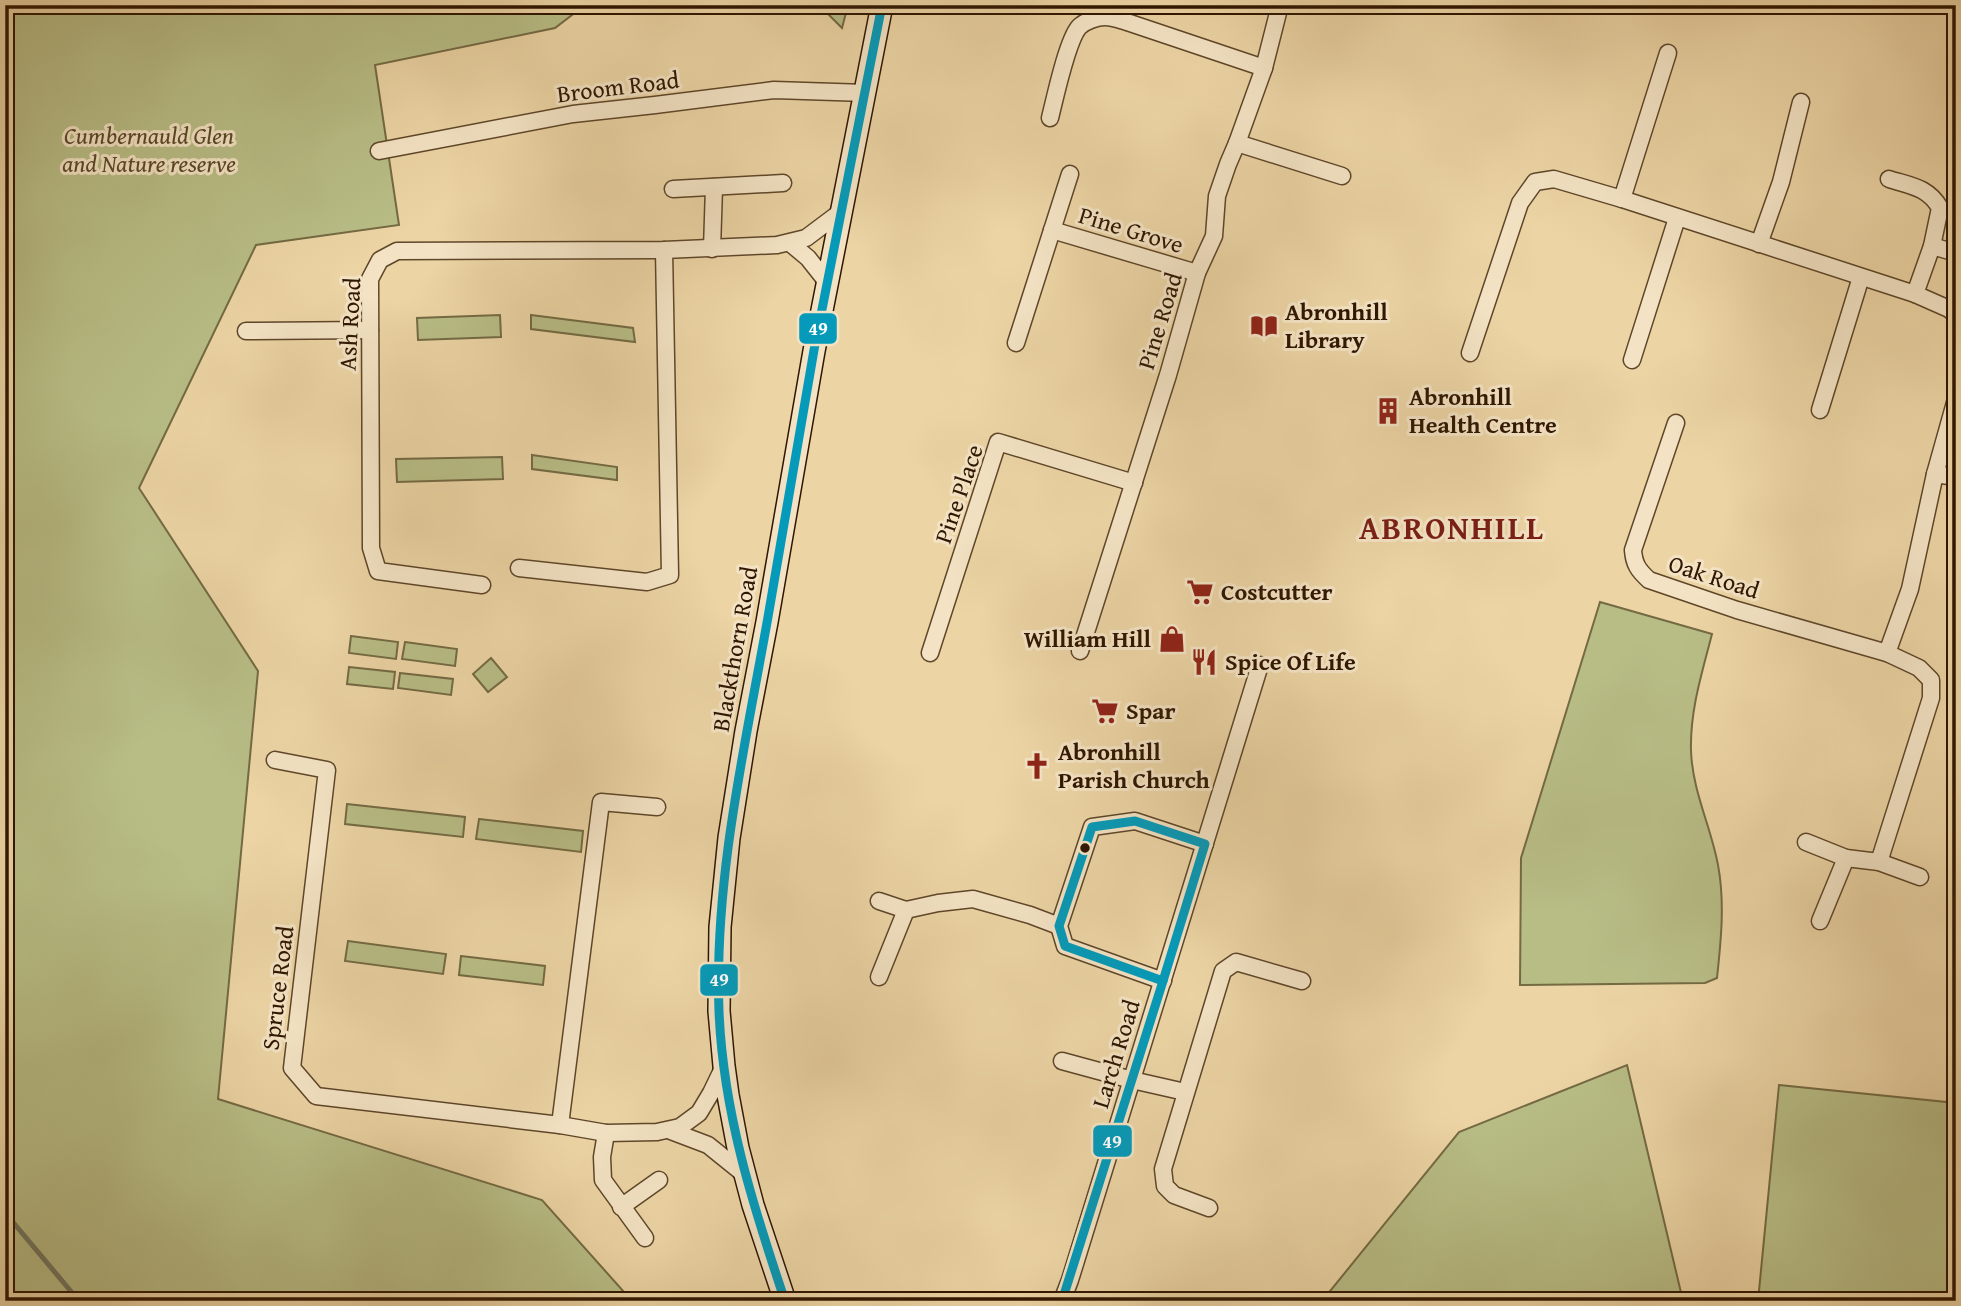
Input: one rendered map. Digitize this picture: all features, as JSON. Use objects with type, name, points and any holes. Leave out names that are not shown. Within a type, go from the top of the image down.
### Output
[{"type":"street","name":"Blackthorn Road","points":[[785,1301],[752,1205],[723,1066],[719,1011],[720,927],[729,838],[786,503],[882,5]]},
{"type":"street","points":[[878,27],[892,5]]},
{"type":"street","name":"Pine Road","points":[[1080,651],[1168,374],[1197,273],[1214,236],[1217,196],[1264,68],[1280,5]]},
{"type":"street","points":[[1050,118],[1073,39],[1078,29],[1095,19],[1107,17],[1127,22],[1264,68]]},
{"type":"street","points":[[1622,199],[1668,53]]},
{"type":"street","name":"Broom Road","points":[[379,151],[573,114],[774,90],[866,93]]},
{"type":"street","points":[[1759,244],[1782,182],[1801,102]]},
{"type":"street","points":[[1237,143],[1342,176]]},
{"type":"street","name":"Pine Grove","points":[[1016,343],[1070,174]]},
{"type":"street","points":[[1470,353],[1520,203],[1535,182],[1554,179],[1915,294],[1949,309],[1956,315]]},
{"type":"street","points":[[1889,179],[1922,189],[1934,197],[1940,208],[1932,246],[1915,294]]},
{"type":"street","points":[[673,189],[783,183]]},
{"type":"street","points":[[712,249],[714,187]]},
{"type":"street","name":"Ash Road","points":[[482,585],[378,571],[370,548],[370,279],[380,260],[397,251],[664,250],[790,243],[806,238],[842,211]]},
{"type":"street","points":[[1632,360],[1677,218]]},
{"type":"street","name":"Pine Grove","points":[[1052,230],[1197,273]]},
{"type":"street","points":[[790,243],[808,258],[827,282]]},
{"type":"street","points":[[1932,246],[1956,253]]},
{"type":"street","points":[[519,568],[647,582],[670,575],[664,250]]},
{"type":"street","points":[[1820,410],[1861,277]]},
{"type":"street","points":[[246,331],[370,330]]},
{"type":"street","points":[[1887,653],[1910,589],[1935,474],[1956,398]]},
{"type":"street","name":"Oak Road","points":[[1676,423],[1633,550],[1638,571],[1648,580],[1737,610],[1887,653],[1919,668],[1931,680],[1931,698],[1879,862]]},
{"type":"street","name":"Pine Place","points":[[930,653],[998,442],[1134,483]]},
{"type":"street","points":[[1935,474],[1956,477]]},
{"type":"street","name":"Larch Road","points":[[1062,1301],[1260,665]]},
{"type":"street","name":"Spruce Road","points":[[275,760],[327,770],[292,1068],[316,1096],[560,1125],[606,1133],[671,1131],[708,1144],[744,1174]]},
{"type":"street","points":[[560,1125],[601,802],[657,807]]},
{"type":"street","points":[[879,901],[906,910],[973,899],[1059,926],[1092,827],[1135,821],[1205,844]]},
{"type":"street","points":[[1806,842],[1846,858],[1879,862],[1920,877]]},
{"type":"street","points":[[1820,921],[1846,858]]},
{"type":"street","points":[[878,977],[906,910]]},
{"type":"street","name":"Larch Road","points":[[1059,926],[1065,946],[1163,981]]},
{"type":"street","points":[[1209,1208],[1174,1195],[1165,1186],[1163,1169],[1223,971],[1236,962],[1302,981]]},
{"type":"street","points":[[1062,1061],[1185,1092]]},
{"type":"street","points":[[671,1131],[690,1122],[699,1113],[723,1066]]},
{"type":"street","points":[[606,1133],[602,1157],[603,1180],[645,1238]]},
{"type":"street","points":[[621,1207],[659,1180]]},
{"type":"green space","name":"Cumbernauld Glen and Nature reserve","points":[[5,5],[585,5],[555,28],[375,65],[399,225],[256,245],[139,488],[258,671],[218,1099],[542,1200],[632,1301],[5,1301]]},
{"type":"green space","points":[[819,5],[848,5],[842,28]]},
{"type":"green space","points":[[500,315],[501,337],[418,340],[417,318]]},
{"type":"green space","points":[[531,315],[633,328],[635,342],[531,329]]},
{"type":"green space","points":[[532,455],[617,467],[617,480],[532,469]]},
{"type":"green space","points":[[502,457],[503,479],[397,482],[396,459]]},
{"type":"green space","points":[[1600,602],[1712,634],[1697,692],[1691,735],[1692,765],[1718,865],[1722,907],[1717,978],[1705,983],[1520,985],[1521,858]]},
{"type":"green space","points":[[351,636],[398,642],[396,659],[349,653]]},
{"type":"green space","points":[[405,642],[457,649],[455,666],[402,659]]},
{"type":"green space","points":[[491,658],[507,677],[488,692],[473,674]]},
{"type":"green space","points":[[349,667],[395,672],[393,689],[347,684]]},
{"type":"green space","points":[[400,673],[453,679],[451,695],[398,688]]},
{"type":"green space","points":[[347,804],[465,817],[463,837],[345,824]]},
{"type":"green space","points":[[479,819],[583,831],[581,852],[476,839]]},
{"type":"green space","points":[[348,941],[446,954],[443,974],[345,961]]},
{"type":"green space","points":[[461,956],[545,966],[543,985],[459,975]]},
{"type":"green space","points":[[1627,1065],[1683,1301],[1322,1301],[1459,1132]]},
{"type":"green space","points":[[1779,1085],[1956,1103],[1956,1205],[1946,1301],[1758,1301]]},
{"type":"waterway","points":[[5,1210],[79,1301]]},
{"type":"transit line","name":"49","points":[[785,1301],[751,1194],[726,1086],[719,1011],[721,912],[741,764],[814,350],[882,5]]},
{"type":"transit line","name":"49","points":[[1135,821],[1205,844],[1163,981],[1065,946],[1059,926],[1092,827],[1135,821]]},
{"type":"transit line","name":"49","points":[[1062,1301],[1163,981]]},
{"type":"place","name":"Abronhill Library","points":[[1264,326]]},
{"type":"place","name":"Abronhill Health Centre","points":[[1388,411]]},
{"type":"place","name":"Costcutter","points":[[1200,592]]},
{"type":"place","name":"William Hill","points":[[1172,639]]},
{"type":"place","name":"Spice Of Life","points":[[1204,662]]},
{"type":"place","name":"Spar","points":[[1105,711]]},
{"type":"place","name":"Abronhill Parish Church","points":[[1037,766]]},
{"type":"district","name":"ABRONHILL","points":[[1452,528]]}]
